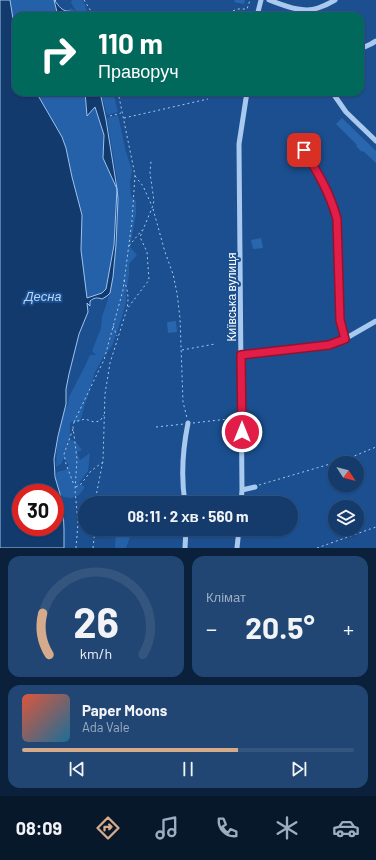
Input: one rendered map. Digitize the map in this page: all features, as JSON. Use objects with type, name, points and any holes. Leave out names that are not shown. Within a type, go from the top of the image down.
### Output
[{"type":"street","points":[[258,12],[262,0]]},
{"type":"street","points":[[269,0],[295,9],[310,10],[317,9],[335,0]]},
{"type":"street","points":[[364,47],[376,40]]},
{"type":"street","name":"Київська вулиця","points":[[242,496],[239,144],[246,96]]},
{"type":"street","points":[[335,96],[346,112],[376,140]]},
{"type":"street","points":[[304,150],[321,178],[333,204],[337,219],[340,320],[345,339]]},
{"type":"street","points":[[241,355],[329,345],[345,339],[376,321]]},
{"type":"street","points":[[183,496],[183,476],[188,423]]},
{"type":"street","points":[[242,490],[255,487]]},
{"type":"street","points":[[185,548],[186,536]]},
{"type":"street","points":[[237,548],[238,536]]},
{"type":"path","points":[[84,0],[92,12]]},
{"type":"path","points":[[230,12],[238,9],[247,9],[250,0]]},
{"type":"path","points":[[76,548],[78,523],[75,487],[77,459],[74,422],[104,360],[122,290],[132,221],[135,175],[119,96]]},
{"type":"path","points":[[123,118],[208,99]]},
{"type":"path","points":[[110,116],[122,113]]},
{"type":"path","points":[[127,309],[149,280],[147,252],[140,237],[154,201],[150,173],[151,161]]},
{"type":"path","points":[[135,175],[143,186],[152,208],[177,293],[180,318],[183,402],[186,417]]},
{"type":"path","points":[[129,246],[144,227]]},
{"type":"path","points":[[96,496],[103,461],[105,394],[110,363],[129,300],[124,280]]},
{"type":"path","points":[[113,325],[117,338]]},
{"type":"path","points":[[181,350],[215,344]]},
{"type":"path","points":[[156,427],[228,419],[235,415],[241,407]]},
{"type":"path","points":[[74,422],[85,419],[94,422],[100,421],[104,415]]},
{"type":"path","points":[[228,419],[234,422],[242,432]]},
{"type":"path","points":[[74,427],[64,454],[66,464],[75,487]]},
{"type":"path","points":[[255,487],[347,460],[376,447]]},
{"type":"path","points":[[75,487],[81,484],[91,471],[103,461]]},
{"type":"path","points":[[317,548],[376,527]]},
{"type":"path","points":[[93,548],[94,536]]},
{"type":"shaded area","points":[[10,0],[54,0],[57,12],[12,12]]},
{"type":"shaded area","points":[[72,0],[82,0],[87,12],[71,12],[70,8],[76,11],[71,3]]},
{"type":"shaded area","points":[[38,96],[84,96],[87,116],[95,106],[104,135],[103,158],[117,188],[117,179],[107,118],[118,115],[126,152],[132,170],[130,183],[131,196],[136,201],[136,214],[130,247],[137,255],[129,264],[126,302],[112,346],[95,372],[80,422],[72,421],[70,424],[70,439],[76,442],[82,450],[77,452],[80,460],[90,453],[88,471],[79,483],[85,487],[79,495],[72,498],[64,497],[64,484],[55,484],[57,472],[65,470],[69,465],[64,458],[61,464],[56,467],[57,446],[60,427],[65,409],[68,405],[69,397],[90,355],[96,355],[92,351],[101,328],[102,317],[110,293],[113,275],[118,199],[117,192],[114,245],[106,289],[103,293],[87,298],[81,250],[82,215],[62,137]]},
{"type":"shaded area","points":[[102,96],[114,96],[118,112],[107,115]]},
{"type":"shaded area","points":[[116,536],[130,536],[126,548],[115,548]]},
{"type":"water","name":"Десна","points":[[0,0],[10,0],[12,13],[12,96],[38,96],[62,137],[66,148],[82,215],[81,250],[87,298],[102,293],[106,289],[114,245],[117,189],[116,245],[110,293],[102,299],[97,298],[91,300],[90,306],[87,303],[88,312],[79,334],[69,374],[66,389],[66,404],[54,459],[57,484],[12,484],[12,536],[64,536],[64,548],[0,548]]},
{"type":"water","points":[[54,0],[56,0],[55,1],[59,7],[63,10],[71,12],[57,12]]},
{"type":"water","points":[[85,96],[101,96],[117,189],[103,158],[104,135],[95,107],[87,116]]},
{"type":"building","points":[[235,0],[245,0],[244,4],[234,2]]},
{"type":"building","points":[[342,118],[376,151],[376,163],[363,151],[362,152],[336,124]]},
{"type":"building","points":[[261,238],[263,248],[253,249],[251,240]]},
{"type":"building","points":[[176,321],[177,332],[168,333],[167,322]]},
{"type":"route","points":[[242,432],[241,355],[329,345],[345,339],[340,320],[337,219],[333,204],[321,178],[304,150]]}]
